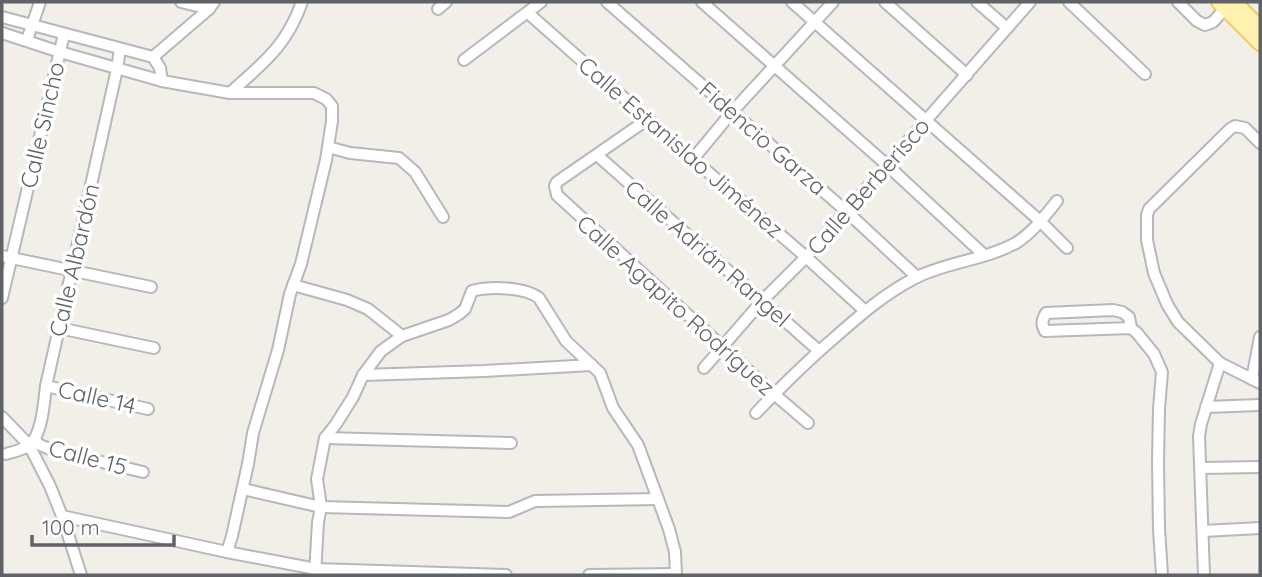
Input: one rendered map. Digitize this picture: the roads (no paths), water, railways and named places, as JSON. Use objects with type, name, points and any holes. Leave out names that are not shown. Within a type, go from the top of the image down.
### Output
[{"type":"main road","points":[[1227,3],[1260,28]]},
{"type":"main road","points":[[1227,3],[1260,43]]},
{"type":"street","points":[[27,40],[40,2]]},
{"type":"street","points":[[181,2],[212,5]]},
{"type":"street","points":[[230,93],[270,57],[285,39],[302,2]]},
{"type":"street","points":[[464,60],[541,2]]},
{"type":"street","name":"Fidencio Garza","points":[[607,2],[846,211],[917,277]]},
{"type":"street","points":[[702,2],[887,165],[984,255]]},
{"type":"street","points":[[792,2],[1040,221],[1067,248]]},
{"type":"street","points":[[693,159],[732,111],[833,2]]},
{"type":"street","points":[[886,2],[967,75]]},
{"type":"street","points":[[977,2],[1007,28]]},
{"type":"street","name":"Calle Berberisco","points":[[704,368],[762,301],[806,257],[1030,2]]},
{"type":"street","points":[[1069,2],[1145,74]]},
{"type":"street","points":[[1178,2],[1197,21],[1205,24],[1213,22],[1227,3]]},
{"type":"street","points":[[153,57],[212,5]]},
{"type":"street","name":"Calle Estanislao Jiménez","points":[[528,13],[864,310]]},
{"type":"street","points":[[2,16],[153,57],[160,68],[162,81]]},
{"type":"street","points":[[2,33],[162,81],[230,93],[314,93],[326,99],[332,106],[328,147],[301,264],[253,433],[243,489],[227,552]]},
{"type":"street","name":"Calle Sincho","points":[[2,298],[6,257],[64,34]]},
{"type":"street","name":"Calle Albardón","points":[[31,443],[39,427],[120,49]]},
{"type":"street","points":[[597,155],[648,119]]},
{"type":"street","points":[[1260,143],[1245,128],[1238,126],[1230,129],[1149,209],[1147,215],[1147,240],[1154,273],[1178,322],[1220,363],[1256,381],[1260,337]]},
{"type":"street","points":[[328,147],[350,153],[399,158],[415,173],[443,217]]},
{"type":"street","name":"Calle Agapito Rodríguez","points":[[597,155],[557,182],[555,190],[560,200],[808,423]]},
{"type":"street","name":"Calle Adrián Rangel","points":[[597,155],[819,351]]},
{"type":"street","points":[[756,413],[864,310],[917,277],[1016,243],[1028,234],[1058,201]]},
{"type":"street","points":[[6,257],[151,288]]},
{"type":"street","points":[[293,285],[347,300],[368,309],[402,336]]},
{"type":"street","points":[[316,572],[321,507],[317,479],[325,438],[353,397],[363,375],[381,351],[402,336],[459,314],[465,309],[470,294],[476,290],[498,289],[524,291],[539,298],[566,341],[600,373],[613,408],[638,445],[669,529],[675,552],[676,575],[589,575]]},
{"type":"street","points":[[1131,328],[1045,331],[1042,326],[1046,313],[1113,310],[1122,312],[1129,317],[1131,328],[1154,354],[1162,372],[1158,476],[1162,575]]},
{"type":"street","points":[[59,328],[154,348]]},
{"type":"street","points":[[1204,575],[1199,436],[1200,424],[1220,363]]},
{"type":"street","points":[[363,375],[592,365]]},
{"type":"street","name":"Calle 14","points":[[46,386],[148,409]]},
{"type":"street","points":[[1206,407],[1260,405]]},
{"type":"street","points":[[2,417],[31,443],[62,516],[81,575]]},
{"type":"street","points":[[325,438],[511,443]]},
{"type":"street","points":[[6,454],[31,443]]},
{"type":"street","name":"Calle 15","points":[[31,443],[143,472]]},
{"type":"street","points":[[1200,468],[1260,467]]},
{"type":"street","points":[[243,489],[321,507],[509,512],[535,501],[658,499]]},
{"type":"street","points":[[62,516],[316,572],[506,575]]},
{"type":"street","points":[[1203,531],[1260,528]]}]
